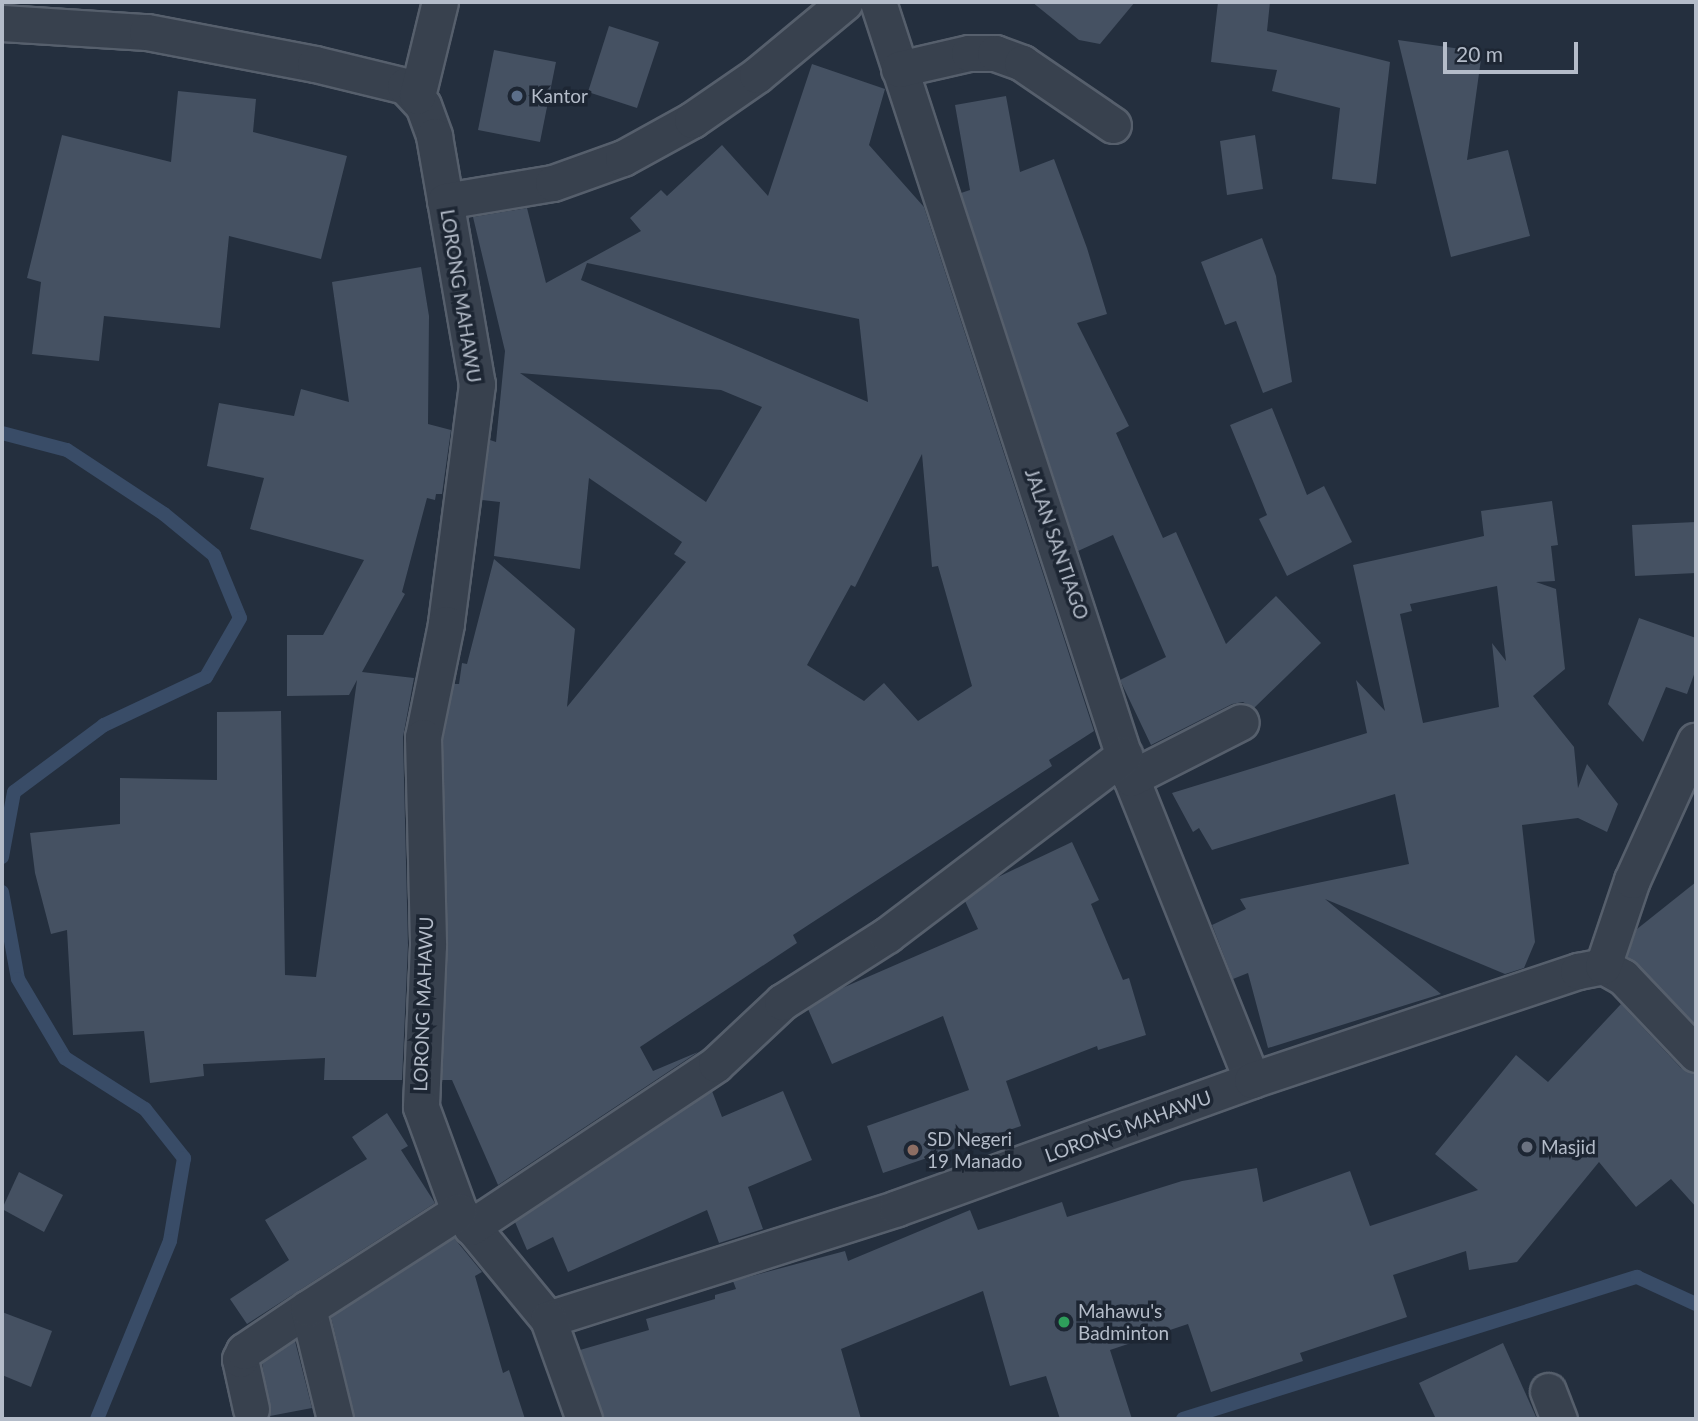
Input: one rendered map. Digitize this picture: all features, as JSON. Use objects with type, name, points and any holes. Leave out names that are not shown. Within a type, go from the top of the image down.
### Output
[{"type":"street","points":[[2,23],[147,32],[365,75],[405,86],[417,96],[440,2]]},
{"type":"street","points":[[445,201],[554,183],[623,159],[692,120],[757,75],[845,2]]},
{"type":"street","name":"JALAN SANTIAGO","points":[[878,2],[1127,767],[1252,1080]]},
{"type":"street","points":[[899,69],[969,53],[995,53],[1022,63],[1113,125]]},
{"type":"street","name":"LORONG MAHAWU","points":[[417,96],[434,136],[477,384],[446,624],[423,737],[428,945],[419,1067],[421,1107],[465,1219],[548,1319],[897,1208],[1252,1080],[1603,966]]},
{"type":"street","points":[[251,1409],[240,1359],[244,1351],[307,1308],[465,1219],[716,1064],[782,1002],[887,935],[1127,767],[1241,722]]},
{"type":"street","points":[[1695,741],[1632,880],[1603,966],[1623,977],[1696,1054]]},
{"type":"street","points":[[307,1308],[335,1419]]},
{"type":"street","points":[[548,1319],[584,1419]]},
{"type":"building","points":[[1032,2],[1135,2],[1100,44],[1079,40]]},
{"type":"building","points":[[1218,2],[1270,2],[1267,31],[1390,62],[1376,184],[1332,179],[1340,108],[1272,91],[1277,70],[1211,62]]},
{"type":"building","points":[[609,26],[659,42],[637,108],[588,92]]},
{"type":"building","points":[[1398,40],[1482,52],[1467,160],[1508,150],[1530,236],[1451,257]]},
{"type":"building","name":"Kantor","points":[[494,50],[556,62],[540,142],[478,130]]},
{"type":"building","points":[[812,64],[885,89],[869,145],[924,207],[1094,731],[1049,760],[1052,766],[793,935],[797,943],[640,1047],[653,1071],[698,1052],[498,1185],[452,1080],[442,1080],[448,945],[443,739],[454,684],[459,684],[462,663],[467,664],[494,559],[575,629],[567,707],[686,562],[674,554],[682,542],[589,478],[580,569],[494,556],[500,502],[482,500],[490,440],[496,442],[505,351],[473,217],[527,208],[546,283],[641,231],[630,218],[661,190],[667,196],[722,145],[768,196]],"holes":[[[587,263],[859,319],[868,402],[581,280]],[[520,373],[721,390],[762,407],[706,502]],[[922,454],[932,567],[938,566],[972,686],[918,721],[884,683],[864,701],[807,665],[851,585],[855,587]]]},
{"type":"building","points":[[178,91],[256,99],[253,132],[347,156],[321,259],[229,236],[220,328],[104,316],[99,361],[32,354],[41,282],[27,278],[62,135],[171,162]]},
{"type":"building","points":[[1006,96],[1020,172],[1054,159],[1087,248],[1107,314],[1077,323],[1129,426],[1116,433],[1163,538],[1176,532],[1226,644],[1276,596],[1321,643],[1254,708],[1243,702],[1232,704],[1151,745],[1120,680],[1166,657],[1113,535],[1078,551],[961,193],[970,190],[955,105]]},
{"type":"building","points":[[1255,135],[1263,189],[1227,195],[1220,141]]},
{"type":"building","points":[[1262,238],[1276,276],[1292,382],[1263,393],[1236,321],[1225,325],[1201,262]]},
{"type":"building","points":[[421,267],[429,316],[428,424],[451,430],[442,494],[436,494],[435,500],[427,498],[402,592],[405,594],[362,672],[414,678],[403,737],[408,945],[402,1080],[324,1080],[325,1058],[203,1064],[204,1076],[150,1083],[144,1031],[73,1035],[67,930],[51,934],[35,873],[30,833],[120,824],[120,778],[217,780],[217,712],[281,711],[285,975],[316,977],[357,680],[349,695],[287,696],[287,635],[323,635],[364,560],[250,529],[264,478],[207,466],[219,403],[294,416],[301,389],[349,402],[332,282]]},
{"type":"building","points":[[1272,408],[1307,495],[1324,486],[1352,542],[1287,576],[1259,519],[1267,515],[1230,425]]},
{"type":"building","points":[[1552,501],[1558,545],[1551,546],[1555,581],[1536,582],[1556,589],[1565,669],[1533,696],[1574,747],[1578,788],[1587,764],[1618,804],[1607,832],[1578,818],[1522,825],[1535,942],[1524,968],[1505,974],[1325,899],[1441,994],[1268,1048],[1248,973],[1233,979],[1212,925],[1246,909],[1240,899],[1409,864],[1395,794],[1212,850],[1199,828],[1193,832],[1172,793],[1367,733],[1356,680],[1385,711],[1353,565],[1484,536],[1481,511]],"holes":[[[1497,586],[1506,661],[1492,643],[1499,707],[1423,723],[1400,614],[1412,611],[1410,604]]]},
{"type":"building","points":[[1696,522],[1696,573],[1635,576],[1632,525]]},
{"type":"building","points":[[1639,618],[1696,638],[1696,669],[1687,694],[1666,687],[1643,742],[1608,704]]},
{"type":"building","points":[[1072,842],[1099,900],[1091,904],[1123,980],[1129,978],[1146,1035],[1098,1050],[1097,1046],[1006,1081],[1021,1126],[883,1173],[867,1126],[969,1090],[943,1016],[832,1064],[808,1009],[840,989],[978,929],[965,901],[996,878]]},
{"type":"building","points":[[1696,882],[1696,1025],[1627,956],[1637,929]]},
{"type":"building","points":[[1621,1004],[1681,1068],[1696,1074],[1696,1207],[1671,1179],[1636,1207],[1599,1162],[1517,1262],[1469,1270],[1466,1251],[1393,1275],[1407,1317],[1300,1353],[1303,1361],[1211,1392],[1188,1324],[1110,1350],[1132,1419],[1060,1419],[1046,1376],[1010,1386],[983,1291],[841,1349],[861,1419],[604,1419],[580,1350],[649,1330],[646,1319],[715,1299],[715,1295],[736,1289],[733,1281],[845,1251],[848,1261],[970,1210],[978,1230],[1062,1202],[1067,1217],[1182,1181],[1257,1168],[1263,1202],[1350,1171],[1370,1226],[1478,1190],[1435,1154],[1516,1055],[1548,1082]]},
{"type":"building","points":[[712,1091],[722,1117],[783,1091],[812,1160],[748,1187],[763,1229],[719,1243],[707,1210],[568,1272],[553,1237],[527,1250],[515,1222]]},
{"type":"building","points":[[387,1113],[408,1146],[401,1150],[435,1203],[247,1324],[230,1299],[289,1260],[265,1220],[367,1159],[352,1137]]},
{"type":"building","points":[[19,1172],[63,1195],[44,1232],[2,1209]]},
{"type":"building","points":[[454,1238],[482,1272],[475,1276],[503,1373],[509,1370],[525,1419],[355,1419],[331,1317]]},
{"type":"building","points":[[2,1312],[52,1331],[31,1387],[2,1375]]},
{"type":"building","points":[[295,1341],[312,1408],[270,1416],[262,1363]]},
{"type":"building","points":[[1503,1343],[1537,1419],[1436,1419],[1419,1383]]},
{"type":"waterway","points":[[2,433],[67,450],[164,514],[214,555],[240,618],[206,677],[104,725],[14,792],[2,857]]},
{"type":"waterway","points":[[2,892],[18,979],[65,1058],[145,1109],[184,1158],[170,1241],[97,1419]]},
{"type":"waterway","points":[[1183,1419],[1637,1277],[1696,1304]]},
{"type":"place","name":"Kantor","points":[[517,96]]},
{"type":"place","name":"Masjid","points":[[1527,1147]]},
{"type":"place","name":"SD Negeri 19 Manado","points":[[913,1150]]},
{"type":"place","name":"Mahawu's Badminton","points":[[1064,1322]]}]
